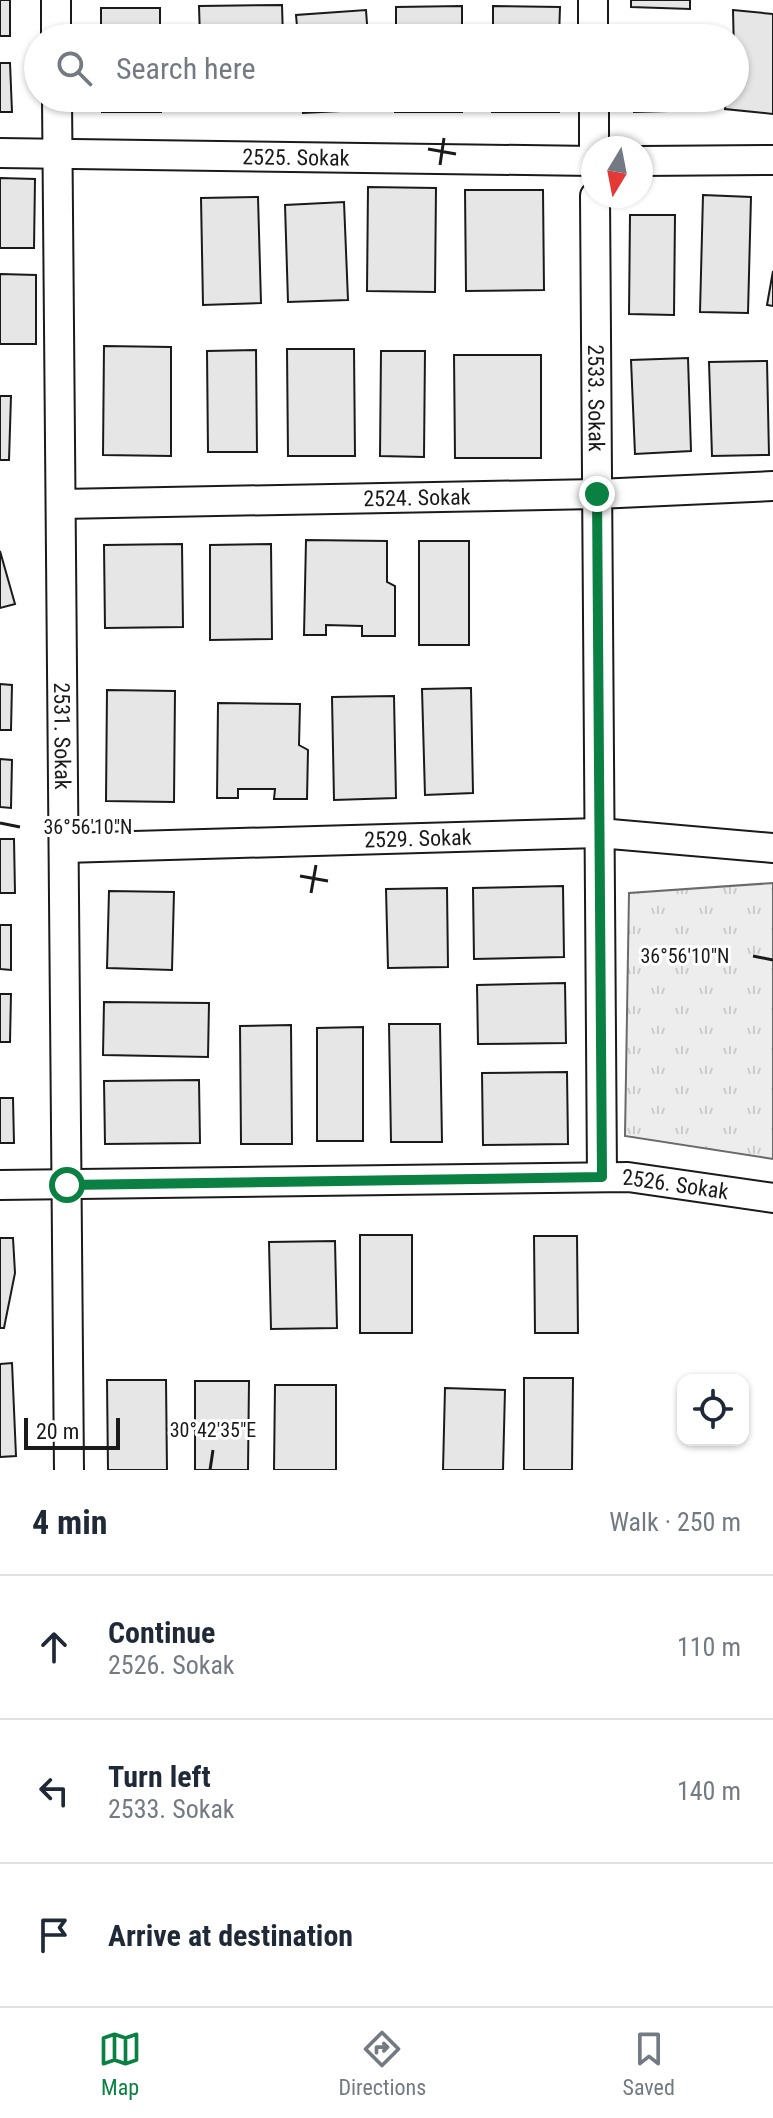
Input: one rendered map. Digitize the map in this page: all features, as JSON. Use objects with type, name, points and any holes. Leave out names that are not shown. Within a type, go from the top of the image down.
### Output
[{"type":"street","points":[[56,0],[56,24]]},
{"type":"street","points":[[593,0],[593,24]]},
{"type":"street","name":"2531. Sokak","points":[[57,112],[69,1470]]},
{"type":"street","points":[[594,112],[594,136]]},
{"type":"street","name":"2525. Sokak","points":[[0,153],[581,161]]},
{"type":"street","points":[[653,161],[773,160]]},
{"type":"street","name":"2533. Sokak","points":[[595,208],[602,1177]]},
{"type":"street","name":"2524. Sokak","points":[[61,504],[597,494],[773,486]]},
{"type":"street","name":"2529. Sokak","points":[[64,848],[599,833],[773,848]]},
{"type":"street","name":"2526. Sokak","points":[[0,1185],[628,1177],[773,1198]]},
{"type":"green space","points":[[773,883],[773,1159],[625,1136],[629,893]]},
{"type":"building","points":[[0,0],[10,0],[10,36],[0,36]]},
{"type":"building","points":[[631,0],[690,0],[690,9],[631,7]]},
{"type":"building","points":[[282,5],[283,24],[200,24],[199,6]]},
{"type":"building","points":[[462,6],[462,24],[396,24],[396,7]]},
{"type":"building","points":[[493,6],[560,7],[559,24],[493,24]]},
{"type":"building","points":[[101,8],[160,8],[160,24],[101,24]]},
{"type":"building","points":[[366,10],[367,24],[297,24],[296,15]]},
{"type":"building","points":[[733,10],[773,14],[773,114],[749,112],[749,24],[733,24]]},
{"type":"building","points":[[0,63],[10,63],[12,112],[0,112]]},
{"type":"building","points":[[0,178],[35,179],[34,248],[0,248]]},
{"type":"building","points":[[368,187],[436,188],[435,292],[367,291]]},
{"type":"building","points":[[465,190],[543,190],[544,290],[466,291]]},
{"type":"building","points":[[703,195],[751,197],[748,313],[700,312]]},
{"type":"building","points":[[258,197],[261,303],[203,305],[201,198]]},
{"type":"building","points":[[344,202],[348,300],[288,302],[285,205]]},
{"type":"building","points":[[630,215],[675,215],[674,315],[629,314]]},
{"type":"building","points":[[773,271],[773,306],[767,305]]},
{"type":"building","points":[[0,274],[36,275],[36,344],[0,344]]},
{"type":"building","points":[[104,346],[171,347],[171,456],[103,455]]},
{"type":"building","points":[[287,349],[354,349],[355,456],[288,456]]},
{"type":"building","points":[[256,350],[257,452],[208,452],[207,351]]},
{"type":"building","points":[[381,351],[425,351],[424,457],[380,456]]},
{"type":"building","points":[[454,355],[541,355],[541,458],[455,458]]},
{"type":"building","points":[[688,358],[691,451],[635,454],[631,360]]},
{"type":"building","points":[[767,361],[769,455],[712,456],[709,362]]},
{"type":"building","points":[[0,396],[11,396],[9,460],[0,460]]},
{"type":"building","points":[[306,540],[387,541],[387,582],[395,586],[395,636],[362,636],[362,626],[326,625],[326,635],[304,635]]},
{"type":"building","points":[[419,541],[469,541],[469,645],[419,645]]},
{"type":"building","points":[[182,544],[183,627],[105,628],[104,545]]},
{"type":"building","points":[[271,544],[272,639],[210,640],[210,545]]},
{"type":"building","points":[[0,551],[15,604],[0,608]]},
{"type":"building","points":[[0,684],[12,685],[11,730],[0,730]]},
{"type":"building","points":[[471,688],[473,793],[425,795],[422,689]]},
{"type":"building","points":[[107,690],[175,691],[174,802],[106,801]]},
{"type":"building","points":[[394,696],[396,798],[334,800],[332,697]]},
{"type":"building","points":[[218,703],[300,704],[299,745],[308,750],[307,799],[274,799],[275,789],[238,789],[238,798],[217,798]]},
{"type":"building","points":[[0,759],[12,760],[11,808],[0,807]]},
{"type":"building","points":[[0,839],[14,839],[15,893],[0,893]]},
{"type":"building","points":[[563,886],[564,957],[474,959],[473,888]]},
{"type":"building","points":[[447,888],[448,967],[388,968],[386,889]]},
{"type":"building","points":[[109,891],[174,892],[172,970],[107,968]]},
{"type":"building","points":[[0,925],[11,925],[11,970],[0,969]]},
{"type":"building","points":[[565,983],[566,1043],[478,1044],[477,985]]},
{"type":"building","points":[[0,994],[11,994],[10,1042],[0,1042]]},
{"type":"building","points":[[104,1002],[209,1003],[208,1057],[103,1055]]},
{"type":"building","points":[[389,1024],[440,1024],[442,1142],[391,1142]]},
{"type":"building","points":[[291,1025],[292,1144],[241,1144],[240,1026]]},
{"type":"building","points":[[363,1027],[363,1141],[317,1141],[317,1028]]},
{"type":"building","points":[[567,1072],[568,1144],[483,1145],[482,1073]]},
{"type":"building","points":[[199,1080],[200,1143],[105,1144],[104,1081]]},
{"type":"building","points":[[0,1098],[13,1098],[14,1143],[0,1143]]},
{"type":"building","points":[[360,1235],[412,1235],[412,1333],[360,1333]]},
{"type":"building","points":[[534,1236],[577,1236],[578,1333],[535,1333]]},
{"type":"building","points":[[0,1238],[13,1238],[15,1273],[4,1328],[0,1328]]},
{"type":"building","points":[[335,1241],[337,1328],[271,1329],[269,1242]]},
{"type":"building","points":[[12,1363],[16,1456],[0,1457],[0,1364]]},
{"type":"building","points":[[524,1378],[573,1378],[572,1470],[524,1470]]},
{"type":"building","points":[[107,1380],[166,1380],[167,1470],[108,1470]]},
{"type":"building","points":[[195,1381],[249,1381],[248,1470],[195,1470]]},
{"type":"building","points":[[275,1385],[336,1385],[336,1470],[274,1470]]},
{"type":"building","points":[[445,1388],[505,1390],[503,1470],[443,1470]]},
{"type":"route","points":[[67,1185],[602,1177],[597,494]]}]
